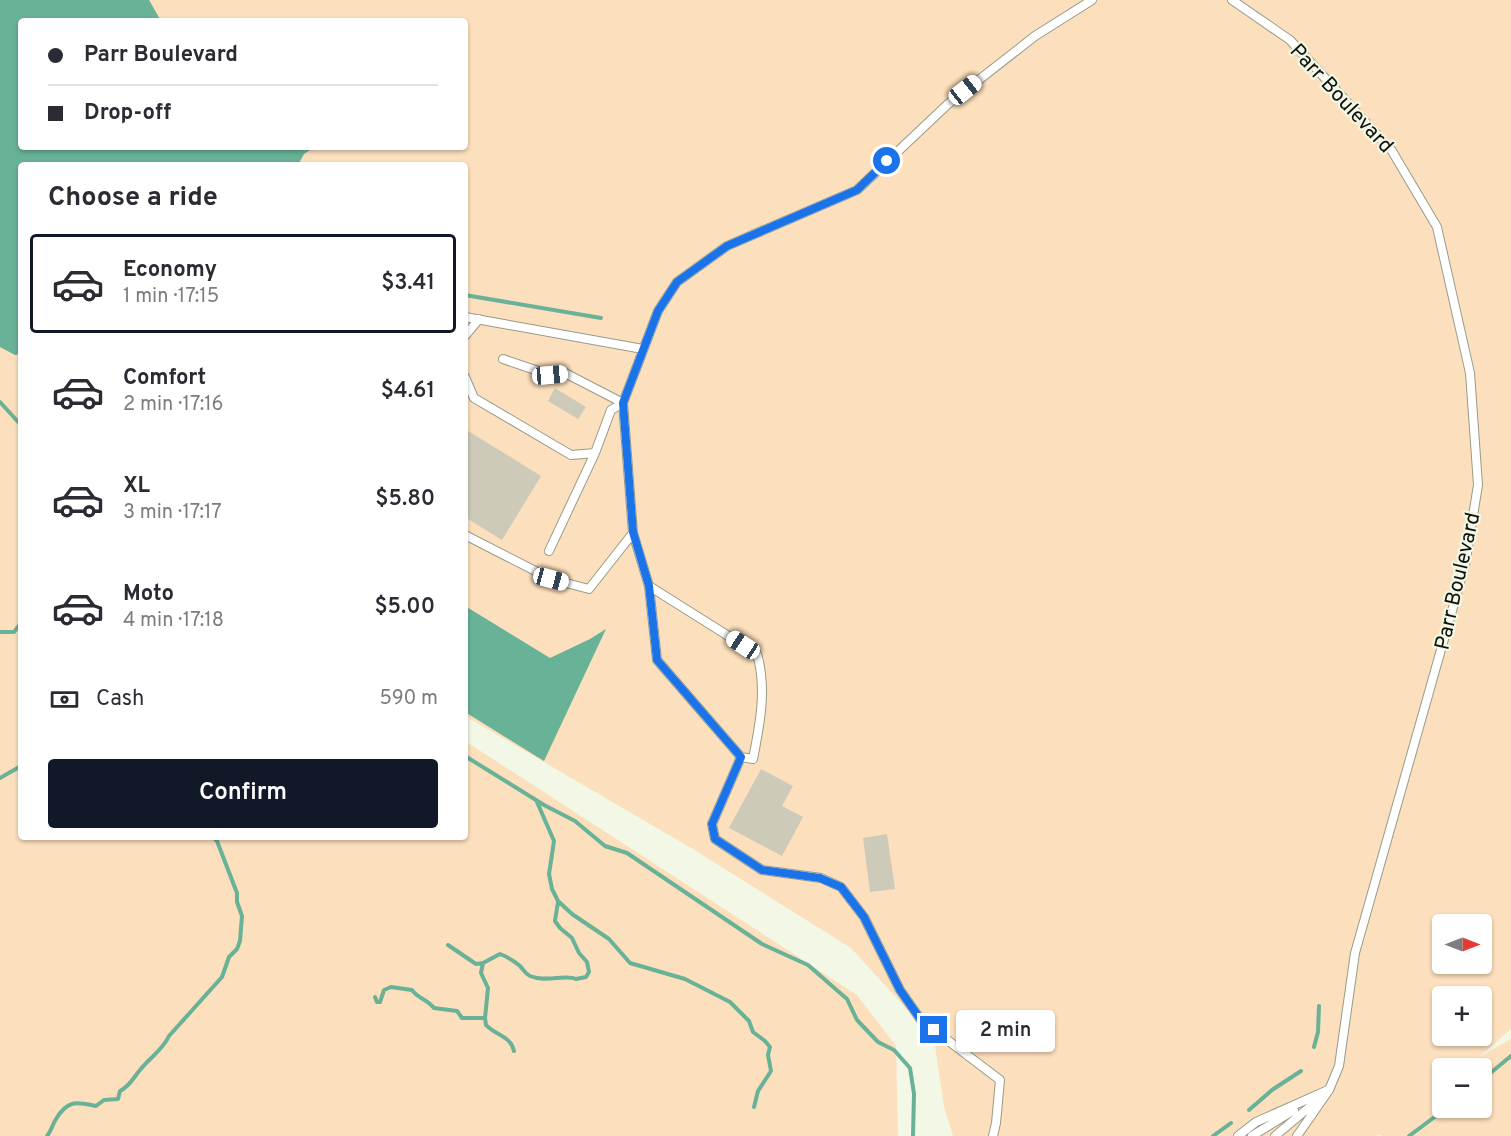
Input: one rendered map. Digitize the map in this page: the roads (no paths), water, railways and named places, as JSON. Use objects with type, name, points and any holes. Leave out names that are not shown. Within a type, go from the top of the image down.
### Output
[{"type":"lane","points":[[649,586],[758,654],[762,669],[761,721],[753,759],[741,757],[657,660],[649,586],[633,532],[623,403],[658,311],[677,282],[727,246],[857,190],[948,104],[1035,36],[1092,0]]},
{"type":"lane","name":"Parr Boulevard","points":[[1232,0],[1290,40],[1392,151],[1437,227],[1470,373],[1478,485],[1465,565],[1355,953],[1339,1066],[1329,1090],[1297,1136]]},
{"type":"lane","points":[[468,317],[643,349]]},
{"type":"lane","points":[[468,332],[478,319]]},
{"type":"lane","points":[[503,358],[550,375],[565,373],[623,403]]},
{"type":"lane","points":[[468,384],[474,398],[571,455],[595,453]]},
{"type":"lane","points":[[549,551],[595,453],[611,410],[623,403]]},
{"type":"lane","points":[[468,537],[551,579],[589,589],[633,532]]},
{"type":"lane","points":[[741,757],[712,824],[715,839],[762,870],[820,878],[841,887],[864,917],[900,990],[921,1020],[1000,1080],[993,1136]]},
{"type":"lane","points":[[1238,1136],[1256,1122],[1329,1090]]},
{"type":"lane","points":[[1252,1136],[1329,1090]]},
{"type":"lane","points":[[1275,1136],[1329,1090]]},
{"type":"lane","points":[[1290,1136],[1329,1090]]},
{"type":"waterway","points":[[468,296],[601,318]]},
{"type":"waterway","points":[[0,402],[18,422]]},
{"type":"waterway","points":[[0,632],[14,632],[18,627]]},
{"type":"waterway","points":[[468,758],[544,805],[575,821],[605,846],[627,853],[762,944],[808,965],[847,999],[857,1020],[878,1042],[894,1050],[910,1068],[914,1094],[913,1136]]},
{"type":"waterway","points":[[0,778],[18,768]]},
{"type":"waterway","points":[[537,802],[554,841],[549,874],[552,889],[558,901],[572,914],[609,939],[630,963],[685,979],[730,1002],[749,1021],[753,1032],[770,1047],[768,1055],[771,1071],[758,1091],[754,1107]]},
{"type":"waterway","points":[[47,1136],[60,1113],[69,1105],[78,1103],[96,1106],[104,1100],[118,1099],[120,1091],[129,1084],[222,977],[229,957],[237,949],[240,941],[242,916],[237,902],[237,893],[216,840]]},
{"type":"waterway","points":[[375,997],[377,1002],[380,1002],[384,990],[391,987],[412,990],[434,1008],[457,1011],[462,1018],[485,1018],[488,988],[481,973],[483,963],[500,954],[515,962],[528,975],[536,978],[586,977],[589,972],[587,962],[579,953],[572,938],[555,921],[558,902]]},
{"type":"waterway","points":[[448,945],[476,964],[483,963]]},
{"type":"waterway","points":[[1314,1047],[1318,1032],[1319,1006]]},
{"type":"waterway","points":[[485,1018],[486,1025],[510,1042],[514,1051]]},
{"type":"waterway","points":[[1492,1072],[1511,1056]]},
{"type":"waterway","points":[[1249,1110],[1272,1090],[1301,1071]]},
{"type":"waterway","points":[[1409,1136],[1433,1118]]},
{"type":"waterway","points":[[1213,1136],[1231,1123]]}]
